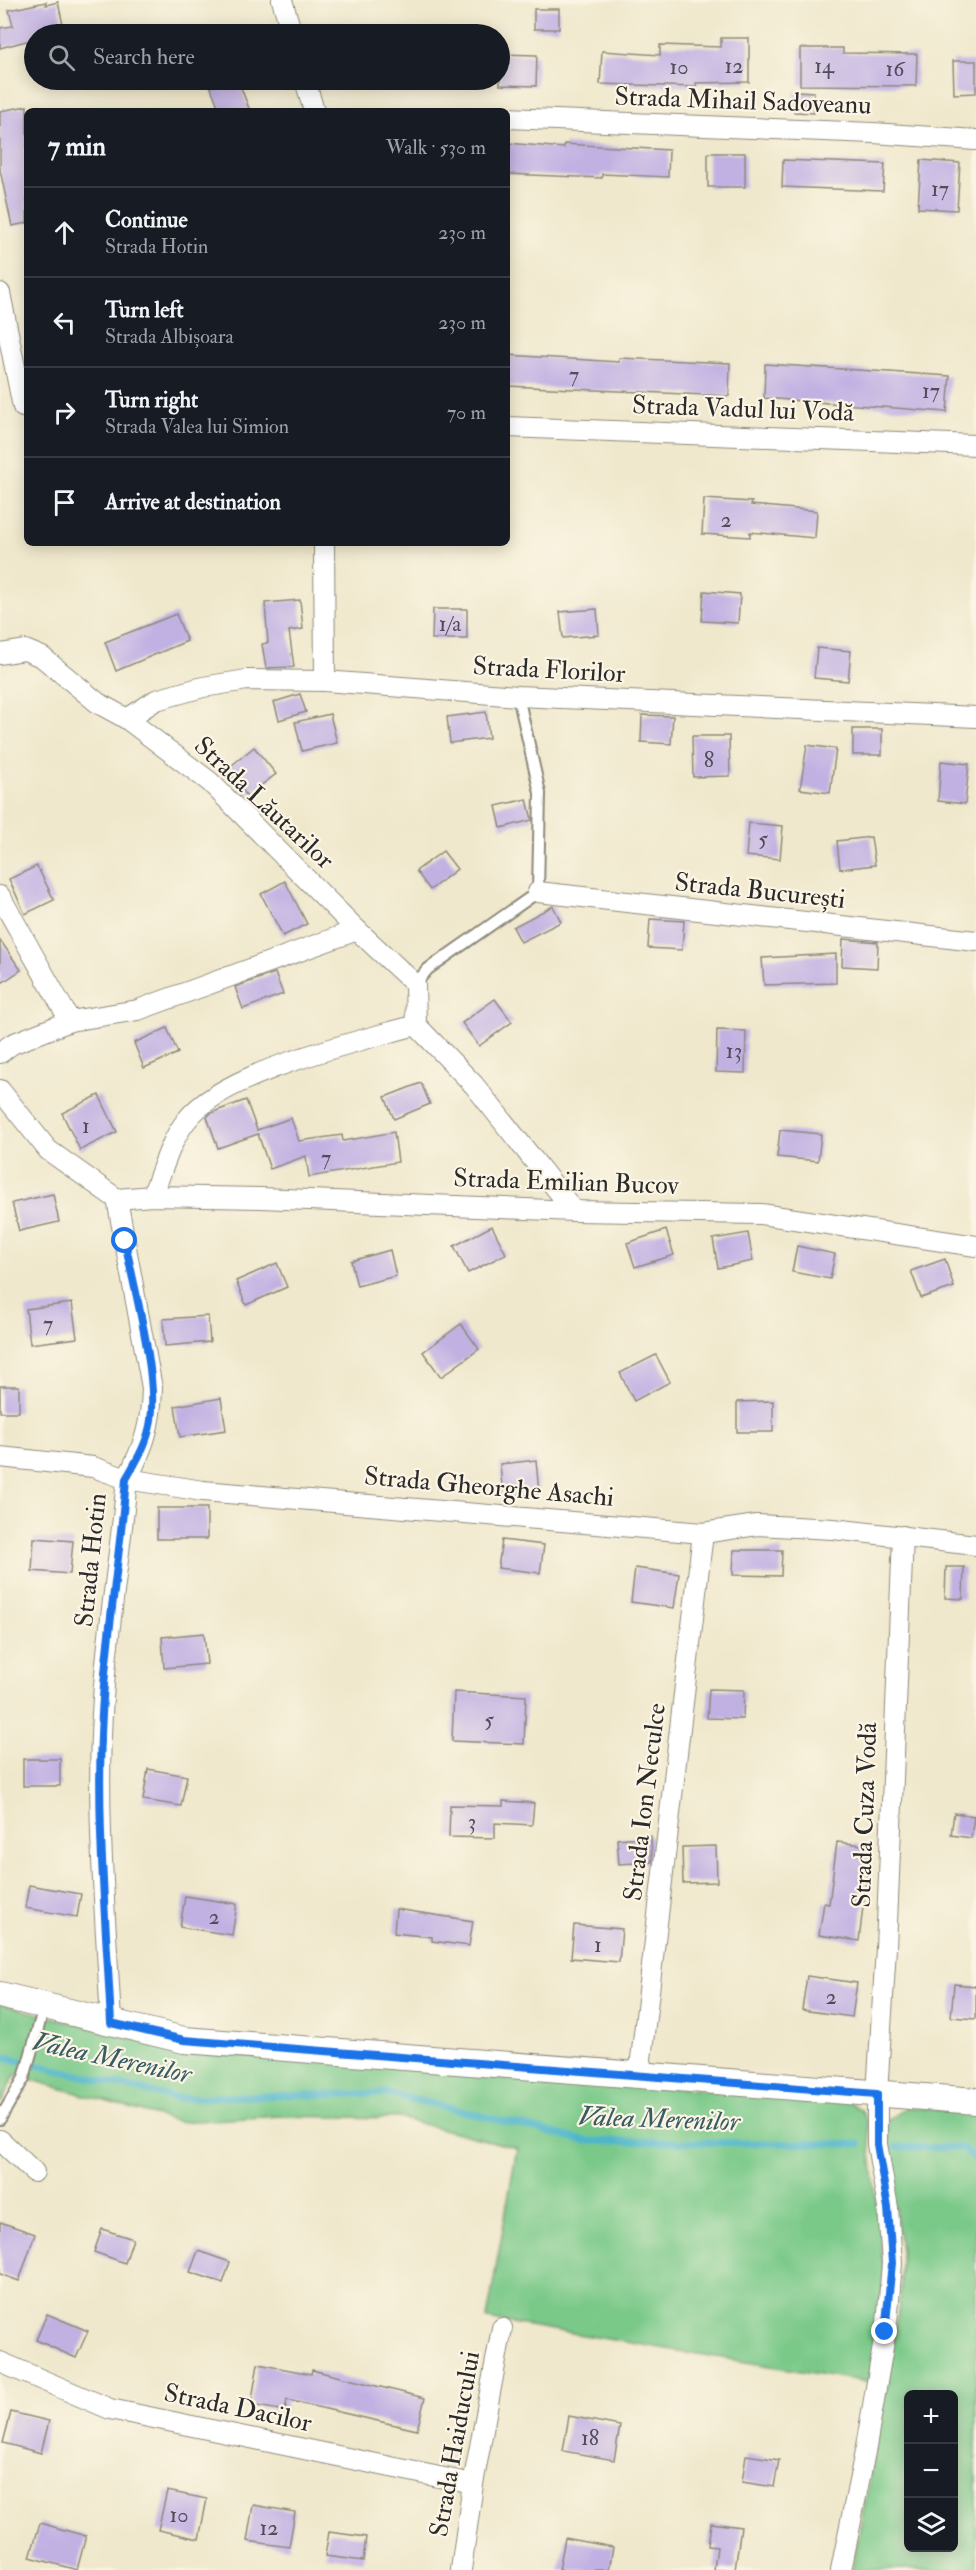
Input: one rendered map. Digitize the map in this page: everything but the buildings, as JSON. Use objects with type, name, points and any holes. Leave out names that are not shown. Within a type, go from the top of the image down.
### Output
[{"type":"street","points":[[282,0],[289,24]]},
{"type":"street","points":[[308,90],[313,108]]},
{"type":"street","name":"Strada Mihail Sadoveanu","points":[[510,118],[873,133],[976,140]]},
{"type":"street","points":[[0,293],[23,407]]},
{"type":"street","name":"Strada Vadul lui Vodă","points":[[510,427],[976,445]]},
{"type":"street","points":[[324,546],[325,681]]},
{"type":"street","name":"Strada Lăutarilor","points":[[0,654],[25,650],[42,657],[98,703],[127,719],[210,782],[357,930],[415,984]]},
{"type":"street","name":"Strada Florilor","points":[[127,719],[156,700],[203,687],[247,680],[325,681],[518,696],[976,717]]},
{"type":"street","name":"Strada București","points":[[538,892],[976,941]]},
{"type":"street","points":[[0,896],[70,1021]]},
{"type":"street","points":[[0,1053],[12,1044],[70,1021],[138,1010],[357,930]]},
{"type":"street","points":[[415,984],[416,1025],[474,1086],[574,1211]]},
{"type":"street","points":[[152,1196],[186,1120],[212,1097],[242,1081],[317,1054],[416,1025]]},
{"type":"street","points":[[0,1090],[48,1150],[117,1199]]},
{"type":"street","name":"Strada Emilian Bucov","points":[[117,1199],[152,1196],[574,1211],[762,1214],[976,1246]]},
{"type":"street","name":"Strada Hotin","points":[[111,2023],[103,1883],[100,1767],[102,1712],[126,1479],[144,1446],[151,1419],[152,1388],[117,1199]]},
{"type":"street","name":"Strada Gheorghe Asachi","points":[[0,1457],[93,1467],[126,1479],[203,1491],[704,1533],[757,1525],[903,1536],[976,1545]]},
{"type":"street","name":"Strada Ion Neculce","points":[[639,2076],[704,1533]]},
{"type":"street","name":"Strada Cuza Vodă","points":[[841,2570],[866,2447],[887,2323],[892,2263],[888,2208],[877,2144],[877,2094],[886,1948],[903,1536]]},
{"type":"street","points":[[0,1995],[184,2040],[976,2101]]},
{"type":"street","points":[[0,2140],[34,2172]]},
{"type":"street","name":"Strada Haiducului","points":[[461,2570],[473,2484],[502,2328]]},
{"type":"street","name":"Strada Dacilor","points":[[0,2362],[110,2409],[473,2484]]},
{"type":"lane","points":[[415,984],[428,969],[538,892],[540,793],[518,696]]},
{"type":"lane","points":[[0,2119],[24,2078],[44,2007]]},
{"type":"green space","points":[[0,2004],[159,2045],[850,2102],[862,2111],[868,2124],[883,2268],[882,2314],[867,2382],[487,2319],[517,2148],[399,2118],[280,2116],[178,2122],[15,2075],[0,2106]]},
{"type":"green space","points":[[906,2107],[976,2113],[976,2570],[852,2570],[890,2370],[901,2289],[901,2251],[888,2159],[888,2120]]},
{"type":"waterway","name":"Valea Merenilor","points":[[0,2056],[175,2098],[388,2093],[585,2141],[859,2144]]},
{"type":"waterway","name":"Valea Merenilor","points":[[897,2147],[963,2148],[976,2160]]},
{"type":"route","points":[[125,1241],[152,1388],[151,1419],[144,1446],[126,1479],[121,1552],[102,1712],[100,1778],[103,1883],[111,2023],[184,2040],[877,2094],[877,2144],[888,2208],[892,2263],[885,2332]]}]
